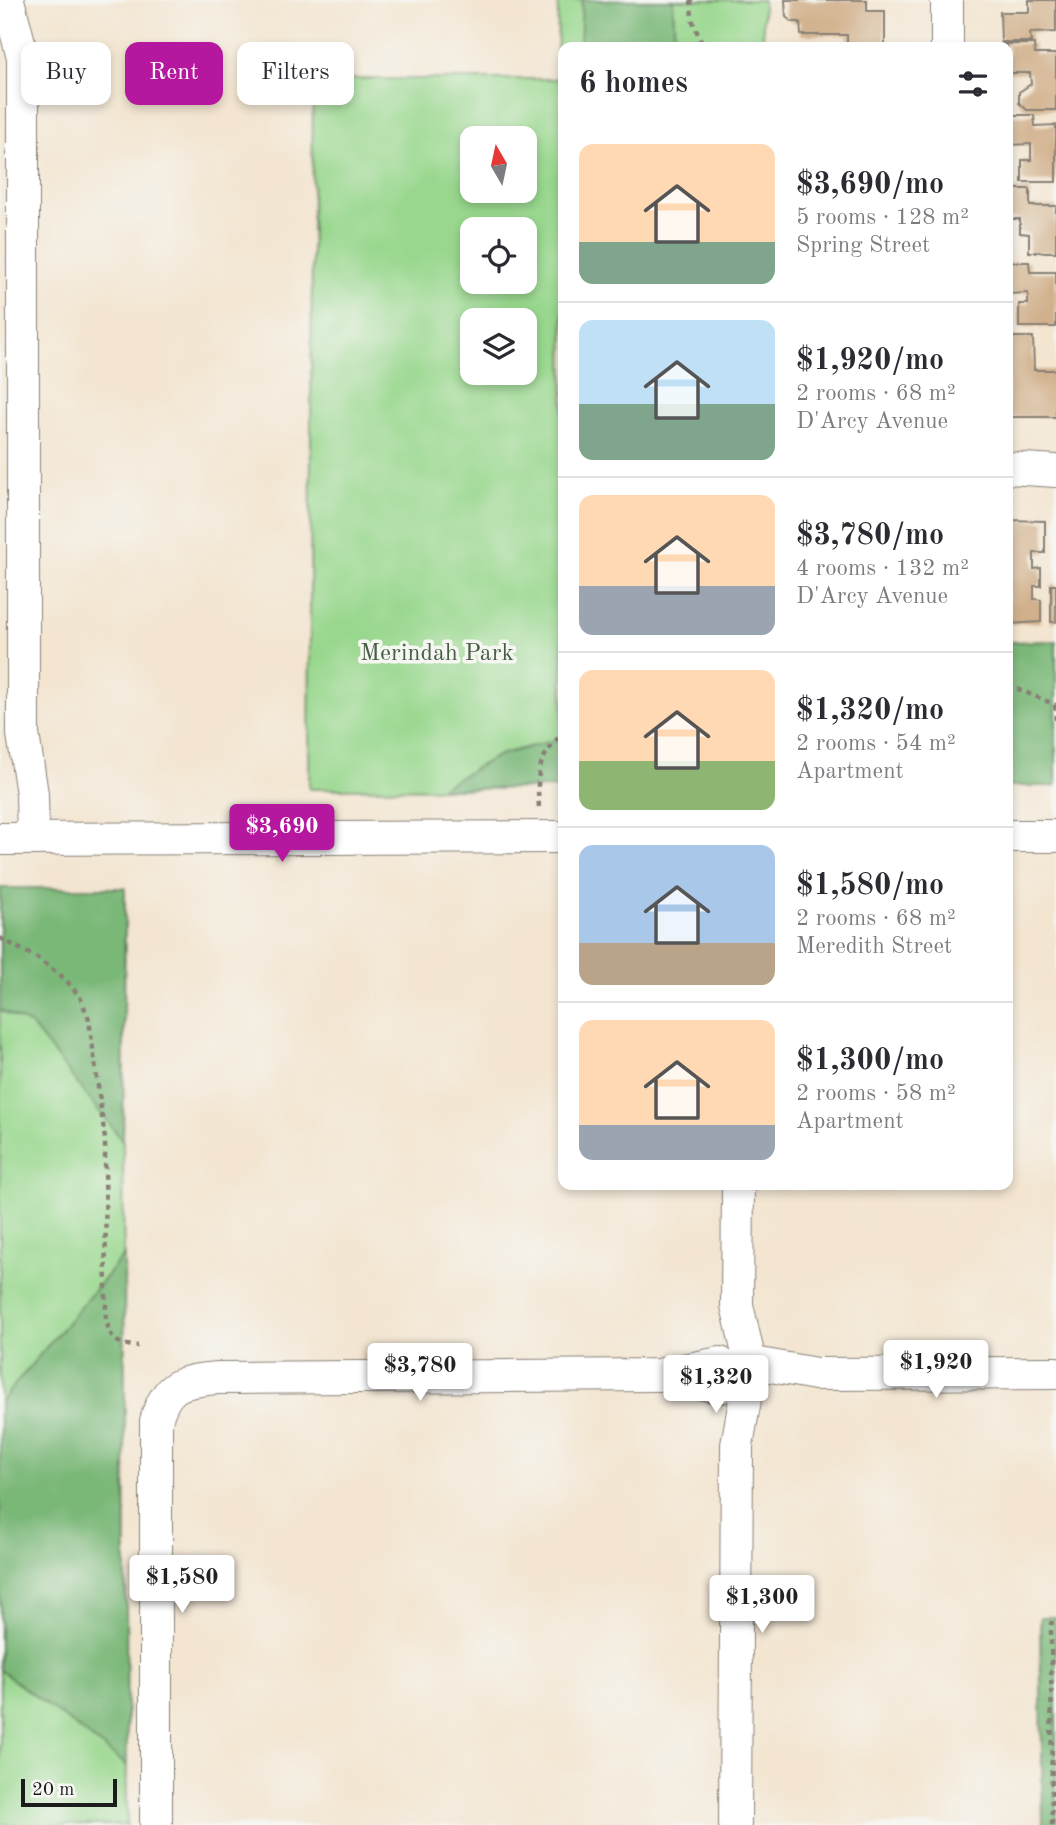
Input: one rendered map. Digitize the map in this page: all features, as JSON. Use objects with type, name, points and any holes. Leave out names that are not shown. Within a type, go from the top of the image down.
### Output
[{"type":"street","points":[[8,0],[23,58],[23,734],[14,794],[15,839],[552,837]]},
{"type":"street","points":[[947,0],[947,42]]},
{"type":"street","points":[[1013,468],[1056,471]]},
{"type":"street","points":[[1013,836],[1056,836]]},
{"type":"street","points":[[735,1825],[738,1190]]},
{"type":"street","points":[[156,1825],[156,1420],[161,1403],[168,1392],[178,1384],[218,1378],[1056,1373]]},
{"type":"path","points":[[691,0],[692,19],[701,42]]},
{"type":"path","points":[[1013,687],[1055,705],[1056,723]]},
{"type":"path","points":[[552,837],[536,777],[544,753],[558,739]]},
{"type":"path","points":[[0,938],[37,958],[64,978],[80,997],[89,1019],[105,1139],[106,1320],[111,1336],[120,1345],[138,1346]]},
{"type":"path","points":[[1052,1825],[1054,1717],[1051,1623],[1056,1623]]},
{"type":"green space","name":"Merindah Park","points":[[558,0],[763,0],[763,42],[558,42],[558,788],[309,789],[313,105],[354,105],[354,79],[557,79]]},
{"type":"green space","points":[[582,0],[673,0],[675,42],[580,42]]},
{"type":"green space","points":[[1056,641],[1056,786],[1013,786],[1013,642]]},
{"type":"green space","points":[[558,739],[558,788],[438,789],[499,755]]},
{"type":"green space","points":[[0,888],[125,888],[123,1141],[127,1825],[0,1825]]},
{"type":"green space","points":[[0,888],[125,888],[123,1141],[31,1025],[0,1010]]},
{"type":"green space","points":[[124,1255],[127,1765],[0,1670],[0,1402]]},
{"type":"green space","points":[[1040,1617],[1056,1617],[1056,1825],[1043,1825]]},
{"type":"building","points":[[785,0],[867,0],[867,11],[885,11],[885,42],[847,42],[847,35],[801,35],[800,22],[792,22],[786,17]]},
{"type":"building","points":[[1029,0],[1056,0],[1056,32],[1030,33],[1031,42],[1001,42],[1000,12],[1029,12]]},
{"type":"building","points":[[1013,44],[1034,44],[1035,54],[1056,54],[1056,110],[1027,110],[1019,103],[1019,92],[1031,84],[1030,73],[1013,73]]},
{"type":"building","points":[[1013,115],[1034,115],[1035,126],[1056,125],[1056,182],[1022,182],[1022,160],[1031,160],[1031,144],[1013,145]]},
{"type":"building","points":[[1013,189],[1030,189],[1030,206],[1056,206],[1056,252],[1029,252],[1029,234],[1020,233],[1020,219],[1013,219]]},
{"type":"building","points":[[1013,262],[1029,262],[1030,272],[1056,272],[1056,327],[1019,327],[1019,304],[1028,304],[1028,293],[1013,294]]},
{"type":"building","points":[[1013,337],[1033,337],[1034,370],[1056,370],[1056,417],[1013,417]]},
{"type":"building","points":[[1013,520],[1045,521],[1045,553],[1034,553],[1034,569],[1041,568],[1041,586],[1034,586],[1034,599],[1041,600],[1041,622],[1013,624]]},
{"type":"building","points":[[1051,585],[1056,585],[1056,622],[1051,622]]}]
